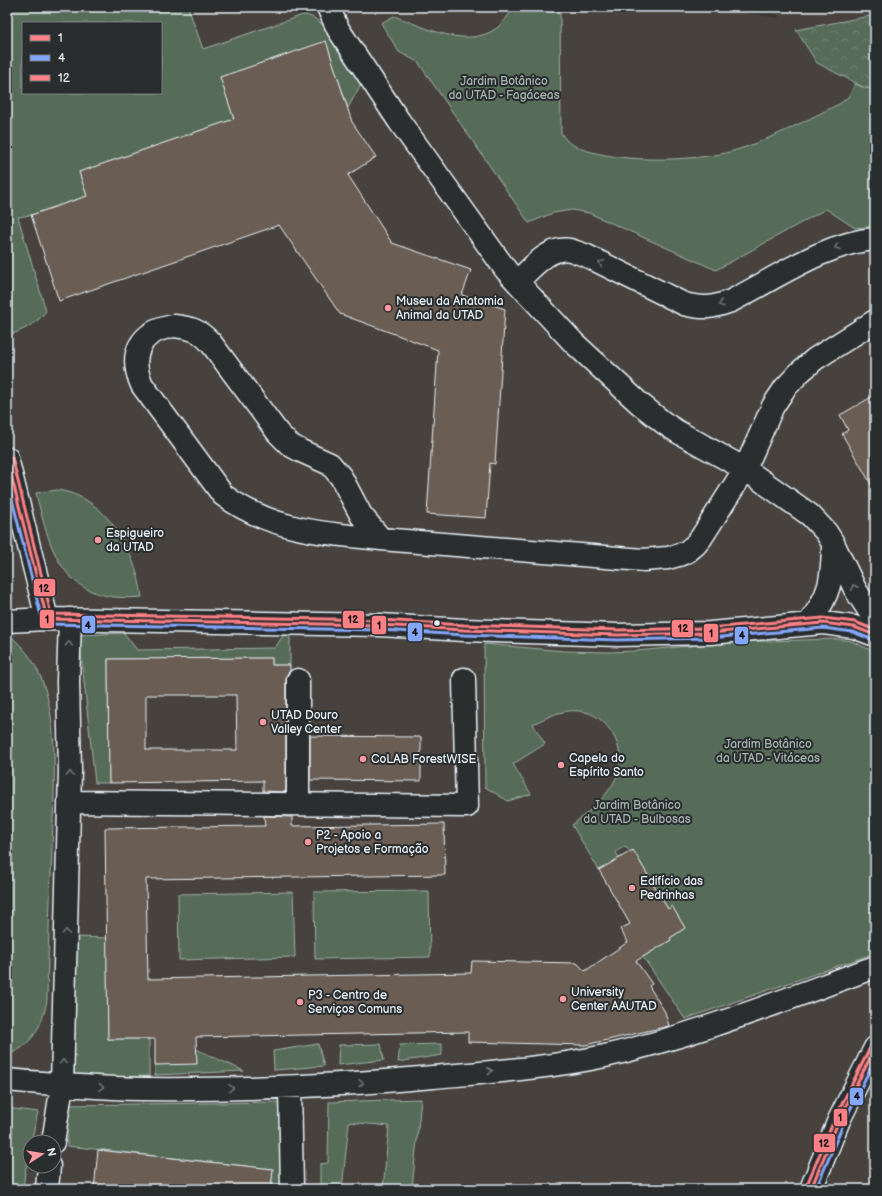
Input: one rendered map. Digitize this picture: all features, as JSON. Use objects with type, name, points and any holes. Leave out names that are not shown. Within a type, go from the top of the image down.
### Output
[{"type":"street","points":[[328,7],[338,29],[404,128],[502,264],[517,282],[574,343],[639,403],[664,423],[745,469],[810,515],[833,543],[855,589],[875,620]]},
{"type":"street","points":[[517,282],[544,257],[556,250],[570,250],[592,258],[684,304],[700,308],[715,307],[732,301],[835,247],[862,240],[875,239]]},
{"type":"street","points":[[381,539],[361,515],[341,477],[330,464],[290,445],[278,433],[203,334],[194,329],[174,326],[156,331],[147,336],[140,344],[135,365],[137,375],[142,385],[223,495],[253,514],[278,524],[335,535],[381,539],[635,560],[668,558],[688,551],[696,545],[745,469],[773,406],[786,388],[800,372],[815,359],[875,321]]},
{"type":"street","points":[[7,458],[47,619]]},
{"type":"street","points":[[809,623],[823,603],[829,590],[833,570],[833,543]]},
{"type":"street","points":[[7,621],[47,619],[380,625],[464,630],[618,635],[710,633],[809,623],[823,623],[847,626],[868,632],[875,636]]},
{"type":"street","points":[[54,1134],[62,1085],[70,802],[68,682],[70,620]]},
{"type":"street","points":[[70,802],[467,806],[464,679]]},
{"type":"street","points":[[298,680],[298,804]]},
{"type":"street","points":[[7,1080],[62,1085],[139,1089],[290,1087],[369,1083],[549,1065],[604,1056],[691,1032],[875,967]]},
{"type":"street","points":[[811,1189],[839,1120],[875,1048]]},
{"type":"street","points":[[290,1087],[292,1189]]},
{"type":"street","points":[[47,1189],[49,1174]]},
{"type":"shaded area","points":[[7,7],[702,7],[779,18],[773,7],[875,7],[875,1189],[7,1189]]},
{"type":"green space","points":[[7,7],[188,7],[203,49],[303,15],[312,17],[319,22],[333,37],[361,84],[348,108],[326,42],[220,77],[234,119],[79,172],[87,196],[31,215],[18,217],[46,311],[38,320],[24,329],[7,336]]},
{"type":"green space","name":"Jardim Botânico da UTAD - Fagáceas","points":[[515,7],[560,7],[561,133],[571,144],[586,150],[606,155],[628,158],[674,159],[717,155],[761,141],[841,103],[849,96],[855,84],[865,88],[875,89],[875,226],[855,228],[826,209],[716,270],[589,213],[572,210],[553,213],[529,223],[418,62],[399,52],[381,23],[394,16],[446,34],[459,37],[472,37],[485,34],[497,28]]},
{"type":"green space","points":[[875,15],[875,89],[865,88],[817,63],[796,30]]},
{"type":"green space","points":[[57,490],[75,494],[91,503],[116,529],[126,545],[133,562],[139,580],[142,597],[116,597],[95,593],[79,584],[66,571],[56,555],[48,537],[36,493]]},
{"type":"green space","points":[[7,510],[11,538],[7,566]]},
{"type":"green space","points":[[7,632],[30,657],[44,686],[50,708],[53,731],[54,781],[47,1000],[43,1018],[35,1034],[23,1046],[7,1055]]},
{"type":"green space","points":[[285,632],[290,632],[290,665],[272,665],[272,658],[108,659],[109,783],[95,783],[79,635],[124,633],[137,650],[275,648]]},
{"type":"green space","name":"Jardim Botânico da UTAD - Vitáceas","points":[[837,639],[851,641],[875,652],[875,953],[685,1019],[643,957],[671,940],[670,938],[685,928],[672,907],[668,909],[633,850],[630,852],[625,846],[616,852],[619,858],[599,870],[572,825],[609,791],[617,776],[620,766],[620,755],[613,734],[599,718],[589,713],[567,711],[550,716],[533,724],[545,744],[513,764],[531,794],[508,801],[485,787],[484,644],[564,651],[609,652],[732,642]]},
{"type":"green space","points":[[429,891],[430,957],[315,959],[314,892]]},
{"type":"green space","points":[[293,892],[295,957],[179,960],[178,894]]},
{"type":"green space","points":[[76,937],[107,938],[108,1039],[149,1039],[149,1076],[74,1078]]},
{"type":"green space","points":[[318,1044],[324,1066],[274,1070],[273,1051]]},
{"type":"green space","points":[[381,1044],[384,1060],[338,1065],[339,1045]]},
{"type":"green space","points":[[442,1044],[442,1055],[398,1062],[400,1045]]},
{"type":"green space","points":[[196,1049],[244,1071],[155,1075],[155,1065]]},
{"type":"green space","points":[[421,1099],[412,1189],[383,1189],[389,1126],[349,1122],[342,1189],[320,1189],[320,1164],[328,1163],[329,1102]]},
{"type":"green space","points":[[281,1102],[283,1189],[271,1189],[273,1169],[67,1146],[67,1105]]},
{"type":"green space","points":[[7,1108],[38,1112],[33,1134],[22,1134],[22,1174],[25,1174],[23,1189],[7,1189]]},
{"type":"building","points":[[326,41],[352,122],[376,157],[348,175],[392,243],[471,270],[462,295],[505,309],[495,464],[490,463],[486,518],[427,514],[438,350],[340,314],[279,225],[59,301],[31,215],[87,196],[79,172],[234,119],[220,77]]},
{"type":"building","points":[[875,395],[875,491],[842,434],[848,430],[840,415]]},
{"type":"building","name":"UTAD Douro Valley Center","points":[[272,658],[272,665],[290,665],[290,671],[287,674],[286,680],[286,792],[263,791],[263,781],[109,783],[108,659]],"holes":[[[146,695],[236,695],[237,750],[146,750]]]},
{"type":"building","name":"CoLAB ForestWISE","points":[[310,736],[421,737],[421,781],[310,780]]},
{"type":"building","points":[[264,816],[292,817],[292,826],[444,824],[445,875],[146,879],[148,979],[471,973],[472,961],[577,963],[585,971],[628,942],[620,929],[630,924],[599,870],[633,850],[668,909],[672,906],[685,928],[670,938],[671,940],[636,961],[652,984],[649,986],[665,1012],[669,1026],[585,1045],[468,1042],[468,1032],[196,1037],[197,1064],[155,1065],[155,1039],[108,1039],[105,828],[265,826]]},
{"type":"building","points":[[98,1150],[273,1169],[271,1189],[94,1189]]},
{"type":"transit line","name":"12","points":[[12,457],[51,614],[380,620],[464,625],[618,630],[710,628],[823,618],[855,622],[875,630]]},
{"type":"transit line","name":"1","points":[[7,458],[47,619],[380,625],[464,630],[618,635],[710,633],[823,623],[854,627],[875,635]]},
{"type":"transit line","name":"4","points":[[7,479],[42,620],[46,624],[380,630],[464,635],[618,640],[710,638],[823,628],[853,632],[873,640]]},
{"type":"transit line","name":"12","points":[[806,1187],[835,1118],[871,1046]]},
{"type":"transit line","name":"1","points":[[811,1189],[839,1120],[875,1048]]},
{"type":"transit line","name":"4","points":[[816,1189],[844,1122],[875,1059]]},
{"type":"place","name":"Museu da Anatomia Animal da UTAD","points":[[388,308]]},
{"type":"place","name":"Espigueiro da UTAD","points":[[98,540]]},
{"type":"place","name":"UTAD Douro Valley Center","points":[[263,722]]},
{"type":"place","name":"CoLAB ForestWISE","points":[[363,759]]},
{"type":"place","name":"Capela do Espírito Santo","points":[[561,765]]},
{"type":"place","name":"P2 - Apoio a Projetos e Formação","points":[[308,842]]},
{"type":"place","name":"Edifício das Pedrinhas","points":[[632,888]]},
{"type":"place","name":"University Center AAUTAD","points":[[563,999]]},
{"type":"place","name":"P3 - Centro de Serviços Comuns","points":[[300,1002]]},
{"type":"park label","name":"Jardim Botânico da UTAD - Bulbosas","points":[[637,812]]}]
